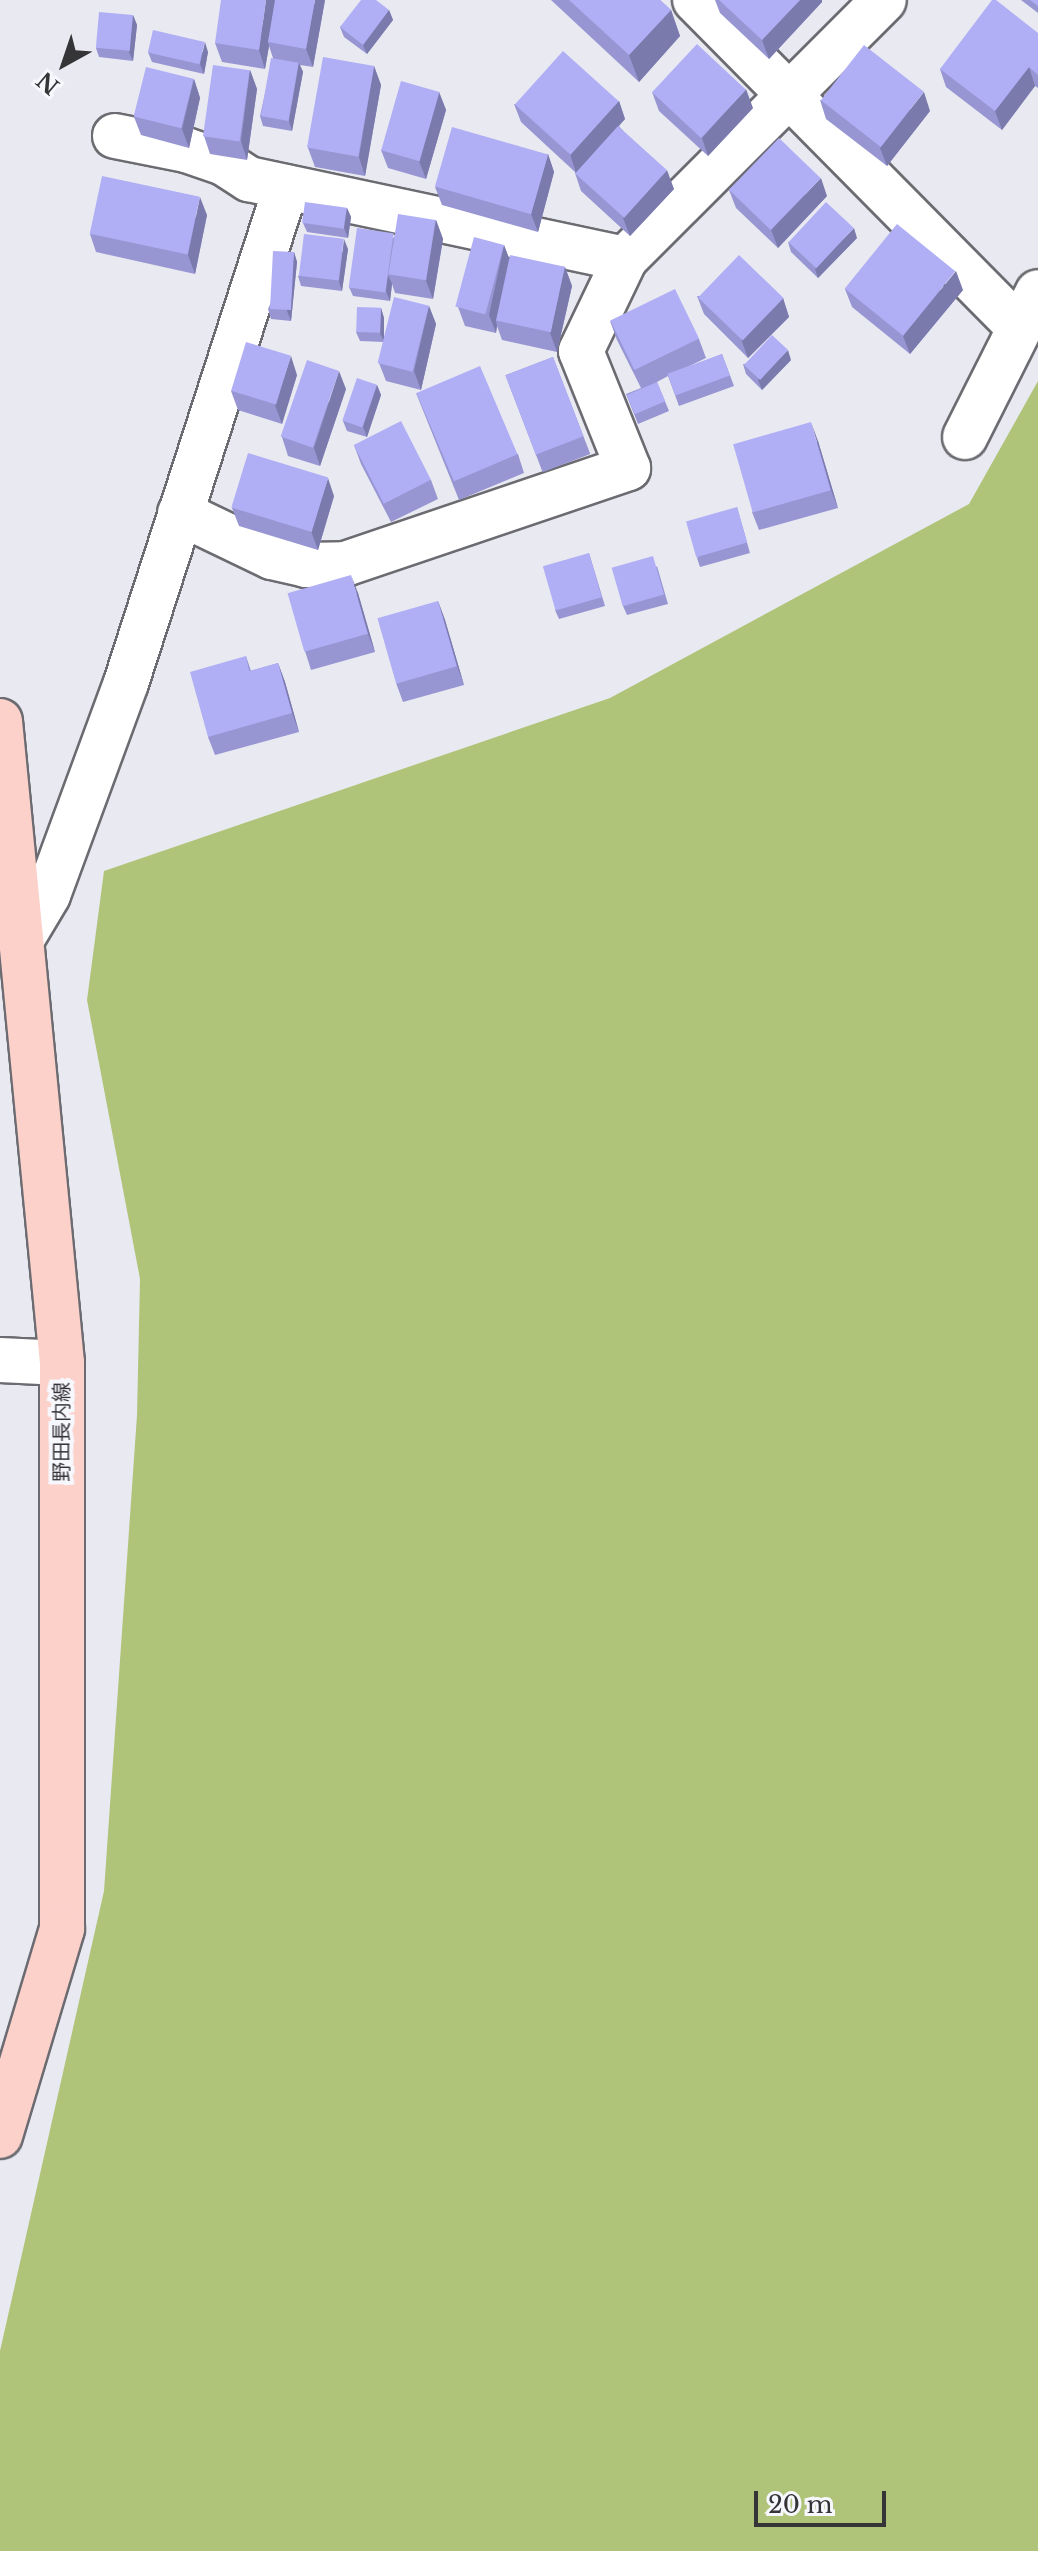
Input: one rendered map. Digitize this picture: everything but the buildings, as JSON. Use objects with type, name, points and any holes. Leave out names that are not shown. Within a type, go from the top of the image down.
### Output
[{"type":"main road","name":"野田長内線","points":[[0,721],[62,1363],[62,1929],[0,2136]]},
{"type":"street","points":[[695,0],[788,96],[1028,310],[965,437]]},
{"type":"street","points":[[180,513],[272,557],[306,565],[345,564],[628,468],[581,351],[625,259],[788,96],[866,6]]},
{"type":"street","points":[[115,136],[186,150],[224,163],[249,179],[625,259]]},
{"type":"street","points":[[23,937],[48,895],[126,683],[286,187]]},
{"type":"street","points":[[0,1360],[62,1363]]},
{"type":"green space","points":[[1038,381],[1038,2551],[0,2551],[0,2351],[104,1891],[137,1415],[140,1279],[87,1000],[104,871],[610,698],[969,504]]}]
